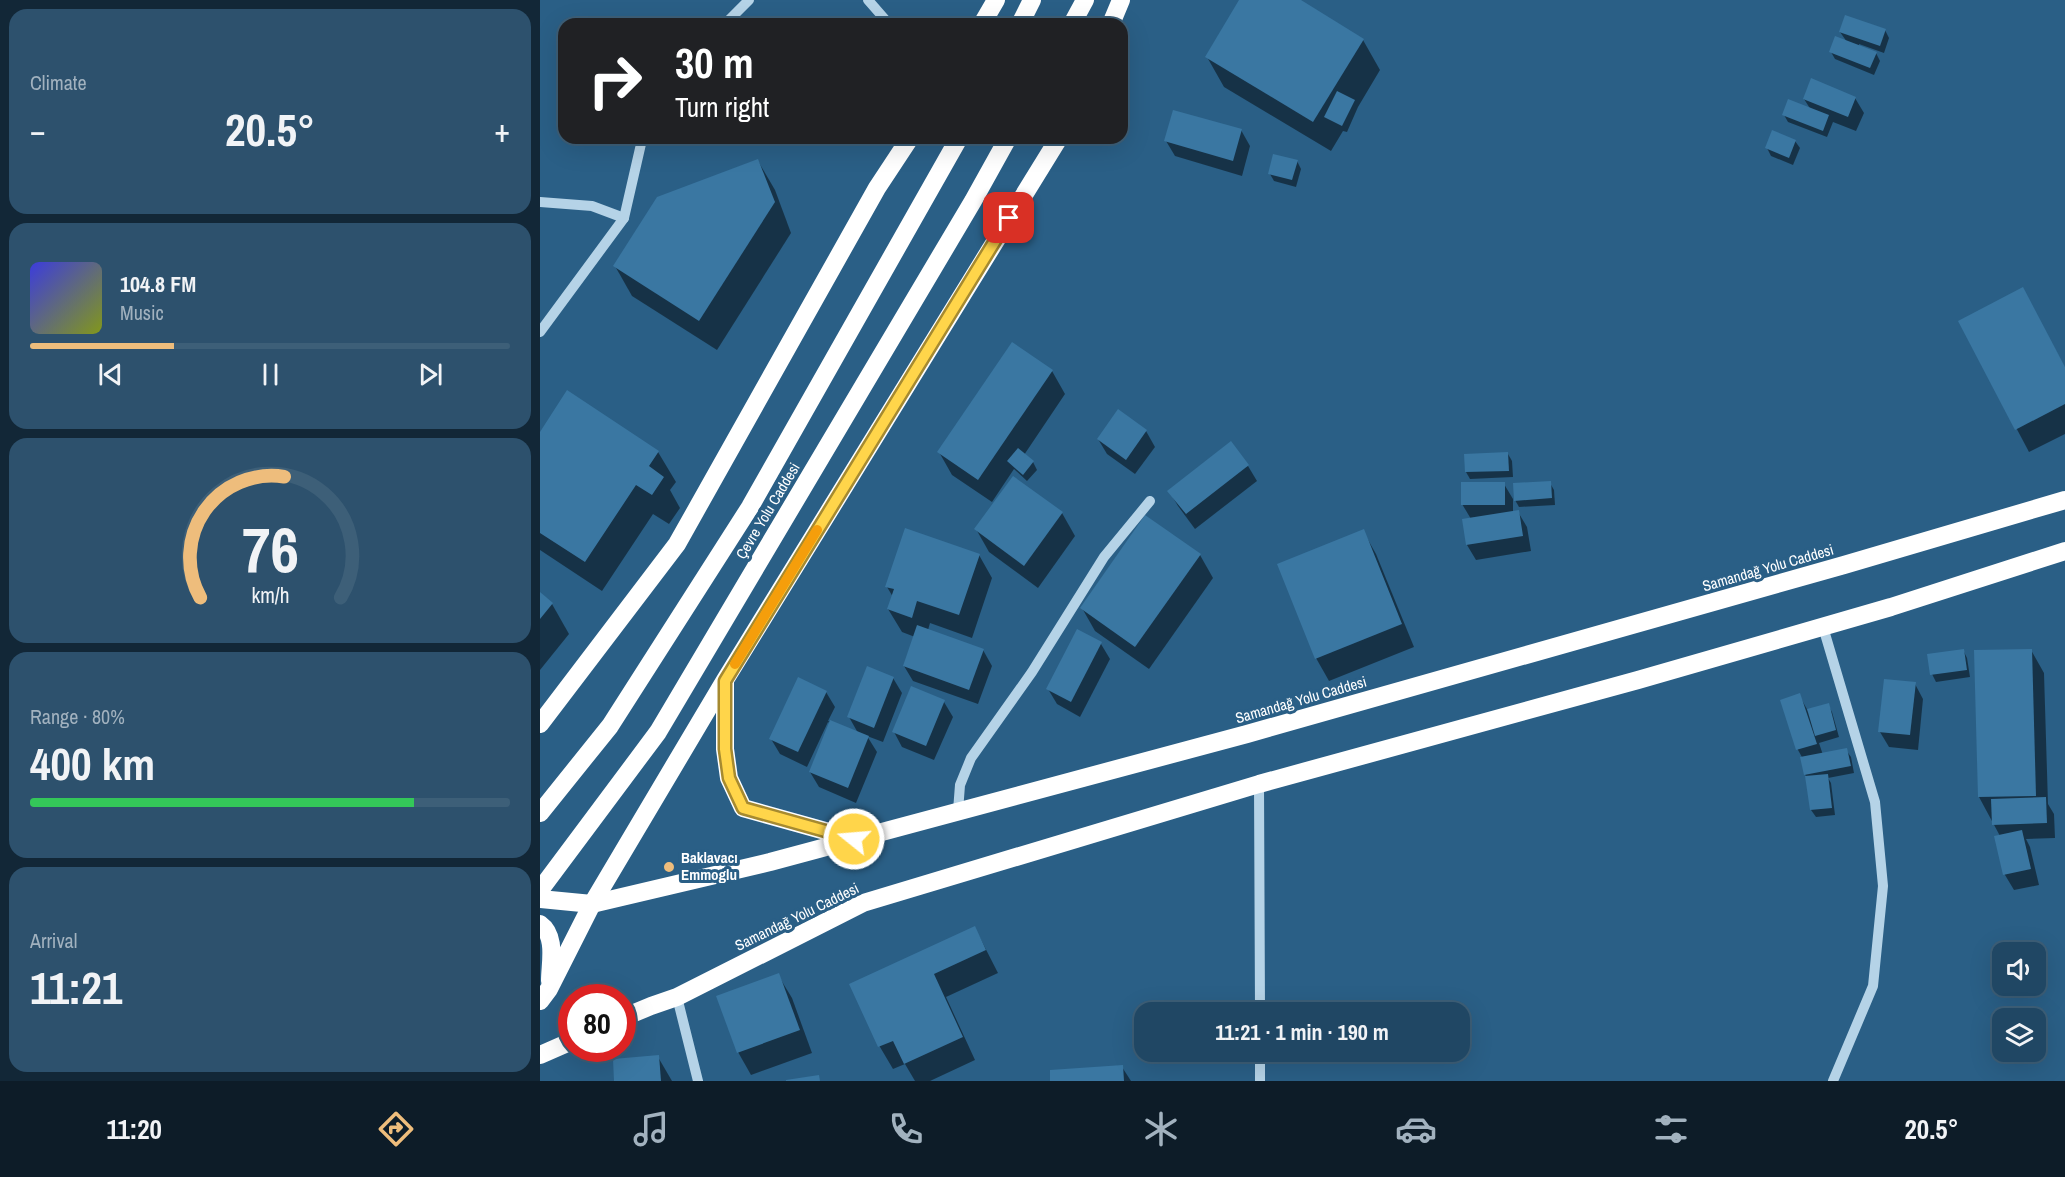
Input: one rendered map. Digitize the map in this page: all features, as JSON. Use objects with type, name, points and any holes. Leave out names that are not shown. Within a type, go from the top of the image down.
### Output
[{"type":"highway","points":[[986,18],[996,0]]},
{"type":"highway","points":[[1023,18],[1032,0]]},
{"type":"highway","points":[[1075,18],[1085,0]]},
{"type":"highway","points":[[1114,18],[1121,0]]},
{"type":"highway","points":[[540,724],[677,544],[877,188],[906,144]]},
{"type":"highway","name":"Çevre Yolu Caddesi","points":[[540,813],[610,726],[750,507],[956,144]]},
{"type":"highway","name":"Çevre Yolu Caddesi","points":[[540,890],[658,732],[1005,144]]},
{"type":"highway","points":[[545,995],[592,904],[725,681],[1055,144]]},
{"type":"highway","name":"Samandağ Yolu Caddesi","points":[[540,899],[592,904],[770,862],[1247,734],[1845,565],[2065,500]]},
{"type":"highway","name":"Samandağ Yolu Caddesi","points":[[636,1012],[677,997],[863,903],[1259,784],[1615,687],[1822,627],[2065,551]]},
{"type":"highway","points":[[725,681],[727,768],[729,778],[743,808],[854,839]]},
{"type":"highway","points":[[540,924],[551,940],[545,995]]},
{"type":"highway","points":[[540,1055],[558,1047]]},
{"type":"street","points":[[731,18],[749,0]]},
{"type":"street","points":[[868,0],[884,18]]},
{"type":"street","points":[[540,332],[624,218],[641,144]]},
{"type":"street","points":[[540,202],[592,206],[624,218]]},
{"type":"street","points":[[958,811],[960,785],[971,758],[1032,672],[1104,557],[1150,501]]},
{"type":"street","points":[[1822,627],[1875,802],[1883,886],[1873,986],[1833,1081]]},
{"type":"street","points":[[1259,784],[1260,1002]]},
{"type":"street","points":[[677,997],[698,1081]]},
{"type":"street","points":[[1260,1062],[1260,1081]]},
{"type":"building","points":[[1239,0],[1301,0],[1364,39],[1313,122],[1205,57]]},
{"type":"building","points":[[1845,15],[1886,29],[1880,46],[1839,32]]},
{"type":"building","points":[[1835,36],[1877,52],[1870,68],[1829,52]]},
{"type":"building","points":[[1811,78],[1856,97],[1848,117],[1803,99]]},
{"type":"building","points":[[1337,91],[1355,100],[1342,126],[1324,117]]},
{"type":"building","points":[[1788,99],[1829,115],[1823,131],[1782,115]]},
{"type":"building","points":[[1173,110],[1242,129],[1233,161],[1164,141]]},
{"type":"building","points":[[1772,130],[1796,140],[1789,158],[1765,148]]},
{"type":"building","points":[[1273,154],[1298,160],[1292,180],[1268,174]]},
{"type":"building","points":[[758,159],[775,202],[699,321],[613,266],[657,197]]},
{"type":"building","points":[[2023,287],[2065,367],[2065,404],[2015,430],[1958,321]]},
{"type":"building","points":[[1012,342],[1053,370],[978,480],[937,452]]},
{"type":"building","points":[[567,390],[659,451],[649,466],[664,477],[652,495],[636,485],[585,562],[540,533],[540,432]]},
{"type":"building","points":[[1118,409],[1147,430],[1126,460],[1097,439]]},
{"type":"building","points":[[1231,441],[1249,465],[1186,514],[1167,491]]},
{"type":"building","points":[[1018,448],[1034,461],[1023,475],[1007,461]]},
{"type":"building","points":[[1508,452],[1509,471],[1465,472],[1464,454]]},
{"type":"building","points":[[1013,476],[1063,512],[1024,566],[974,529]]},
{"type":"building","points":[[1551,481],[1552,498],[1514,501],[1513,483]]},
{"type":"building","points":[[1461,482],[1505,482],[1505,505],[1461,505]]},
{"type":"building","points":[[1519,510],[1523,536],[1466,545],[1462,519]]},
{"type":"building","points":[[1145,515],[1201,554],[1135,647],[1080,608]]},
{"type":"building","points":[[905,528],[980,554],[959,615],[917,601],[912,618],[887,609],[894,589],[885,587]]},
{"type":"building","points":[[1364,529],[1402,624],[1315,659],[1277,564]]},
{"type":"building","points":[[540,592],[553,603],[540,619]]},
{"type":"building","points":[[917,625],[984,649],[969,690],[903,666]]},
{"type":"building","points":[[1077,629],[1102,642],[1071,702],[1046,689]]},
{"type":"building","points":[[1964,649],[1967,670],[1930,675],[1927,654]]},
{"type":"building","points":[[2032,649],[2036,796],[1978,797],[1974,650]]},
{"type":"building","points":[[867,666],[894,677],[874,728],[847,717]]},
{"type":"building","points":[[798,677],[827,691],[798,752],[769,739]]},
{"type":"building","points":[[1884,679],[1916,682],[1910,735],[1878,732]]},
{"type":"building","points":[[911,686],[945,700],[926,746],[892,732]]},
{"type":"building","points":[[1800,693],[1817,744],[1796,750],[1780,700]]},
{"type":"building","points":[[1829,703],[1836,730],[1815,736],[1807,709]]},
{"type":"building","points":[[830,720],[869,736],[848,788],[809,772]]},
{"type":"building","points":[[1847,748],[1851,766],[1804,775],[1800,757]]},
{"type":"building","points":[[1828,774],[1832,808],[1810,810],[1805,776]]},
{"type":"building","points":[[2046,797],[2047,823],[1992,825],[1991,799]]},
{"type":"building","points":[[2022,830],[2031,869],[2003,875],[1994,836]]},
{"type":"building","points":[[975,926],[986,950],[934,974],[963,1037],[904,1064],[893,1041],[878,1047],[849,984]]},
{"type":"building","points":[[779,973],[800,1030],[737,1053],[716,996]]},
{"type":"building","points":[[659,1055],[661,1081],[614,1081],[613,1062],[636,1062],[636,1057]]},
{"type":"building","points":[[1123,1065],[1124,1081],[1050,1081],[1050,1070]]},
{"type":"building","points":[[819,1075],[820,1081],[786,1081],[786,1080]]},
{"type":"slow traffic","points":[[735,664],[817,530]]},
{"type":"place","name":"Baklavacı Emmoglu","points":[[669,867]]},
{"type":"route","points":[[854,839],[743,808],[729,778],[725,749],[725,681],[1009,218]]}]
